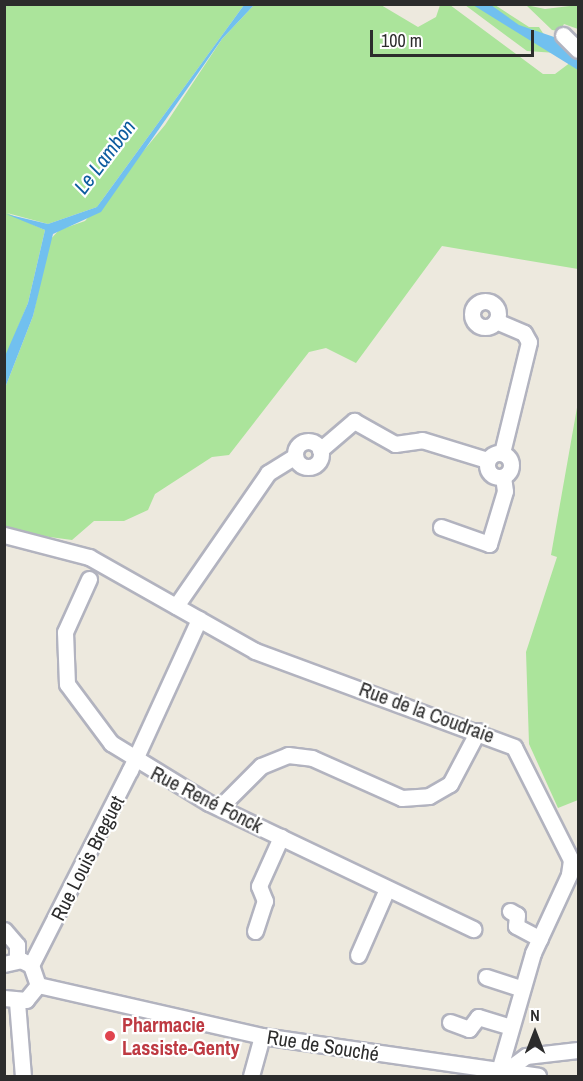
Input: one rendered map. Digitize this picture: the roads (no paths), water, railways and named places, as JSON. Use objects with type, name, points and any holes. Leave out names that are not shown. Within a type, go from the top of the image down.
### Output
[{"type":"street","points":[[563,35],[579,50]]},
{"type":"street","points":[[496,321],[524,333],[530,342],[502,453]]},
{"type":"street","points":[[176,606],[268,473],[295,456],[307,441],[320,450],[354,421],[395,444],[422,440],[487,460],[502,453]]},
{"type":"street","points":[[441,527],[489,544],[504,491],[503,477],[511,464],[502,453]]},
{"type":"street","points":[[487,460],[488,472],[503,477]]},
{"type":"street","name":"Rue de la Coudraie","points":[[4,535],[76,553],[255,651],[477,731],[514,747],[571,860],[522,988],[502,1071]]},
{"type":"street","points":[[76,553],[89,579],[119,576]]},
{"type":"street","name":"Rue René Fonck","points":[[89,579],[65,632],[67,684],[90,722],[134,760],[209,803],[222,805],[281,837],[473,929]]},
{"type":"street","name":"Rue Louis Breguet","points":[[17,963],[134,760],[199,619]]},
{"type":"street","points":[[222,805],[261,766],[288,755],[312,758],[402,798],[429,796],[450,784],[477,731]]},
{"type":"street","points":[[255,931],[265,901],[259,885],[281,837]]},
{"type":"street","points":[[358,955],[387,889]]},
{"type":"street","points":[[510,911],[517,915],[516,926],[540,939]]},
{"type":"street","points":[[4,930],[17,945],[17,963],[39,985],[32,996],[11,1000],[23,1077]]},
{"type":"street","points":[[486,976],[522,988]]},
{"type":"street","name":"Rue de Souché","points":[[39,985],[262,1036],[535,1076]]},
{"type":"street","points":[[450,1022],[469,1029],[478,1017],[511,1027]]},
{"type":"street","points":[[251,1077],[262,1036]]},
{"type":"street","points":[[502,1071],[526,1056],[551,1055],[579,1050]]},
{"type":"street","points":[[535,1076],[551,1055]]},
{"type":"water","points":[[244,5],[254,5],[222,39],[101,212],[53,234],[33,316],[5,388],[5,356],[28,303],[45,230],[6,214],[48,224],[97,207]]},
{"type":"water","points":[[473,5],[491,5],[519,25],[557,38],[578,61],[578,70]]},
{"type":"place","name":"Pharmacie Lassiste-Genty","points":[[110,1036]]},
{"type":"water label","name":"Le Lambon","points":[[105,157]]}]
